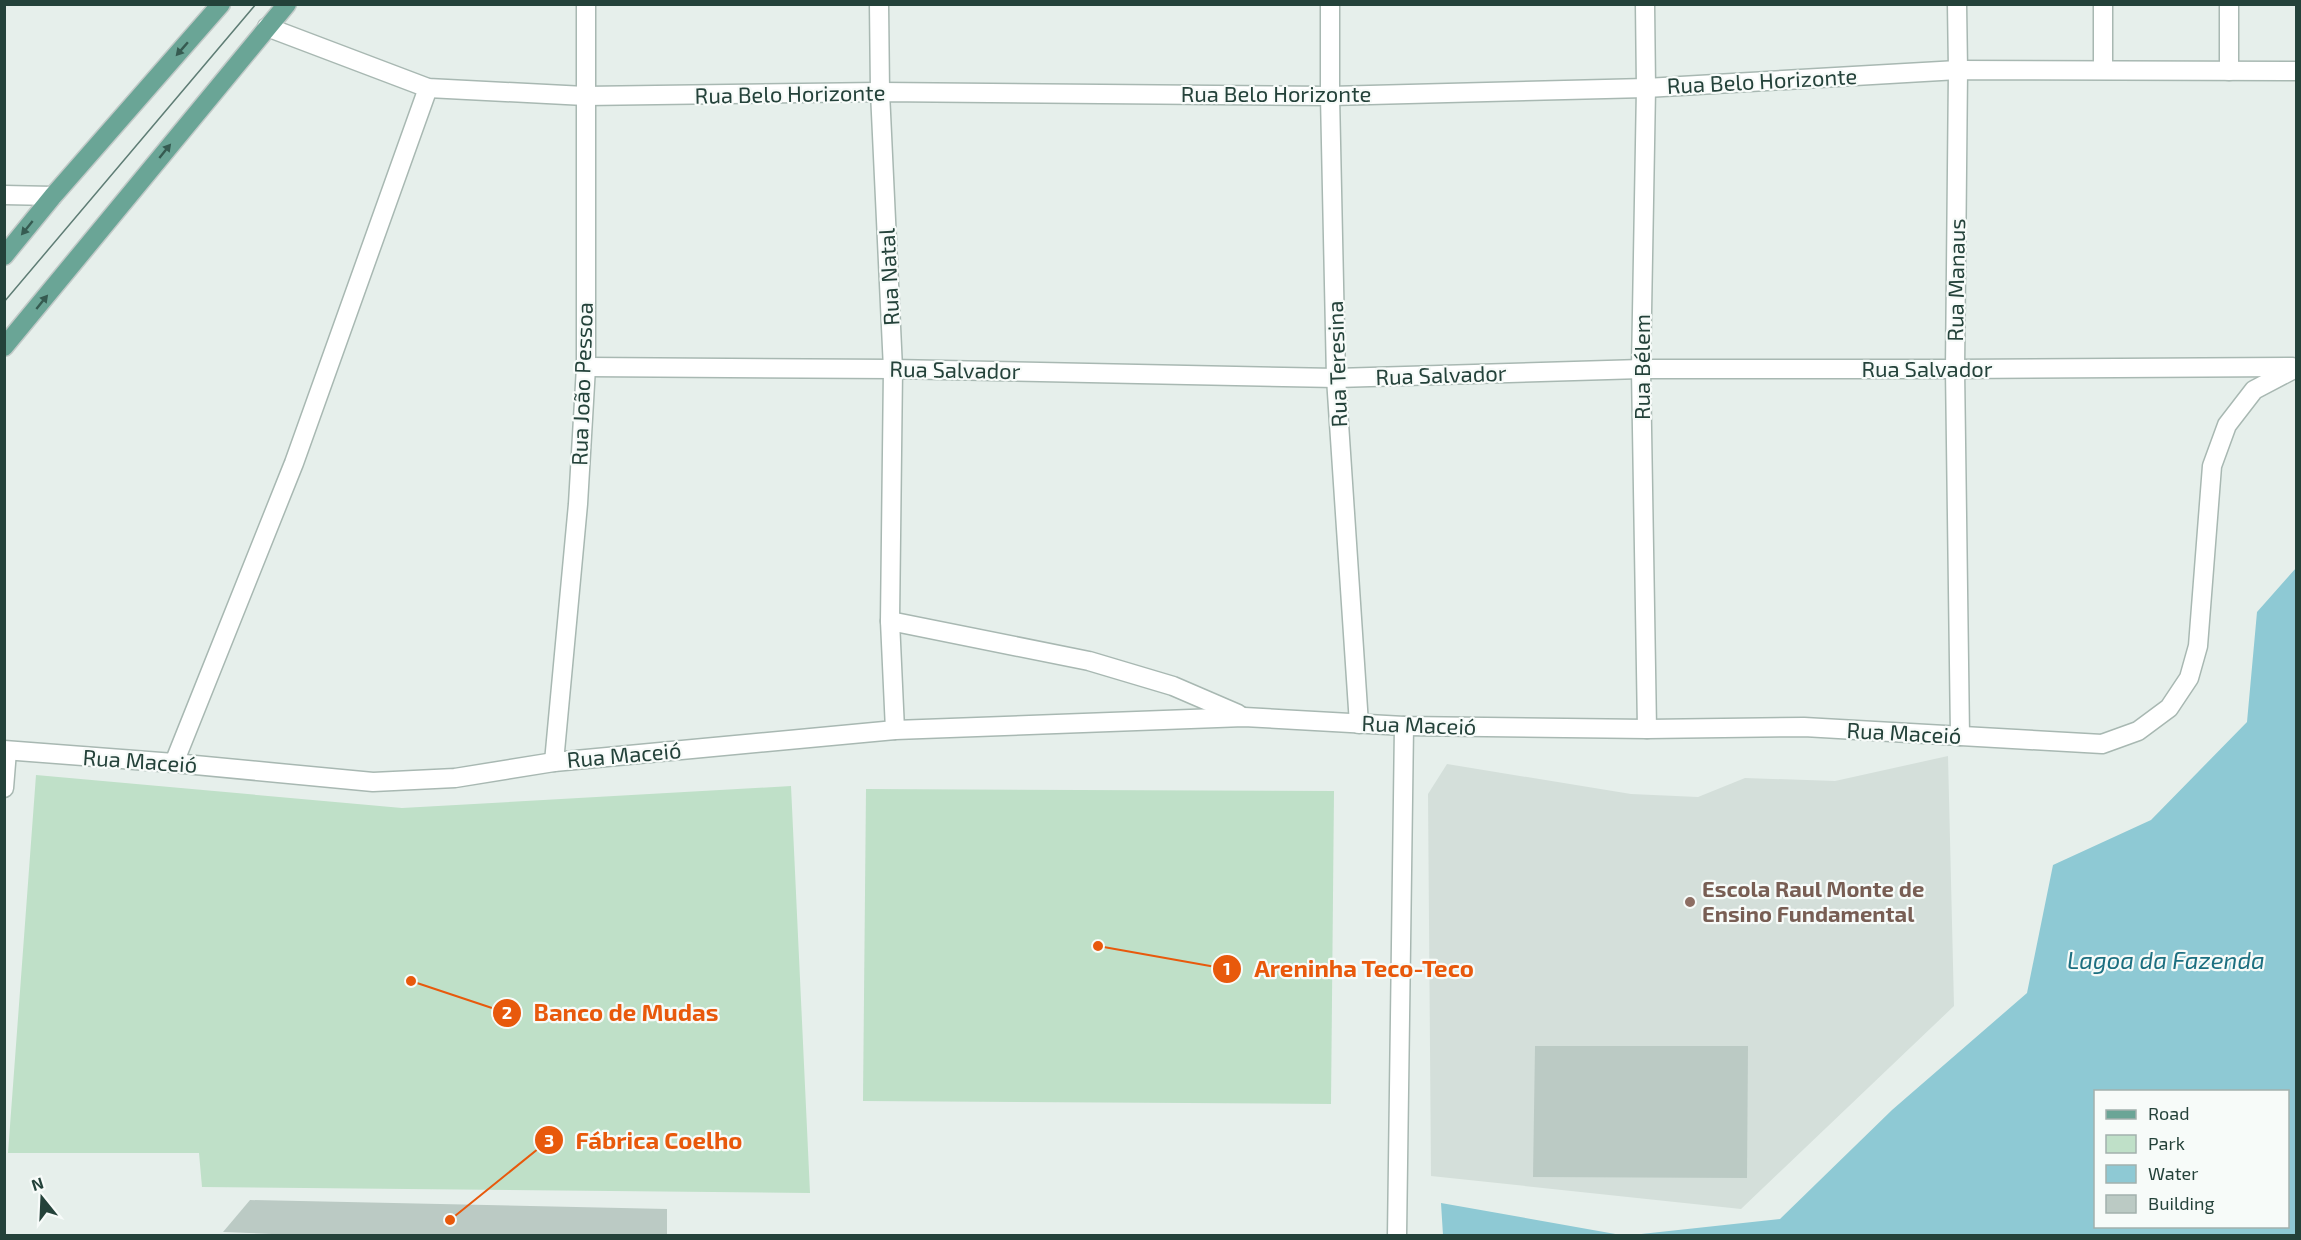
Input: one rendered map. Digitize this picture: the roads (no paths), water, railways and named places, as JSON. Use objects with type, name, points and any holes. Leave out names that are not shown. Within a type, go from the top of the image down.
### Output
[{"type":"main road","points":[[4,256],[53,196],[220,4]]},
{"type":"main road","points":[[4,347],[287,4]]},
{"type":"street","name":"Rua João Pessoa","points":[[554,762],[578,504],[586,367],[586,4]]},
{"type":"street","name":"Rua Natal","points":[[879,4],[880,92],[893,369],[890,621],[895,730]]},
{"type":"street","name":"Rua Teresina","points":[[1330,4],[1336,378],[1359,724]]},
{"type":"street","name":"Rua Bélem","points":[[1645,4],[1646,88],[1641,369],[1647,729]]},
{"type":"street","name":"Rua Manaus","points":[[1957,4],[1955,369],[1960,736]]},
{"type":"street","points":[[2103,4],[2103,70]]},
{"type":"street","points":[[2229,4],[2229,71]]},
{"type":"street","name":"Rua Belo Horizonte","points":[[267,27],[428,88],[585,96],[880,92],[1330,96],[1646,88],[1958,69],[2296,71]]},
{"type":"street","points":[[174,763],[294,463],[428,88]]},
{"type":"street","points":[[4,195],[53,196]]},
{"type":"street","name":"Rua Salvador","points":[[586,367],[893,369],[1336,378],[1641,369],[2296,368]]},
{"type":"street","name":"Rua Maceió","points":[[6,750],[373,782],[455,778],[554,762],[895,730],[1244,717],[1404,726],[1647,729],[1804,727],[2102,744],[2138,730],[2169,708],[2189,678],[2198,646],[2212,466],[2228,425],[2254,390],[2296,368]]},
{"type":"street","name":"Rua Maceió","points":[[890,621],[1089,661],[1173,686],[1244,717]]},
{"type":"street","points":[[1396,1236],[1404,726]]},
{"type":"street","points":[[4,788],[6,750]]},
{"type":"water","name":"Lagoa da Fazenda","points":[[2296,568],[2296,1235],[1632,1235],[1780,1219],[1892,1110],[2027,993],[2053,865],[2151,820],[2247,722],[2257,612]]},
{"type":"water","points":[[1441,1203],[1621,1235],[1443,1235]]},
{"type":"tram line","points":[[4,302],[256,4]]},
{"type":"place","name":"Escola Raul Monte de Ensino Fundamental","points":[[1690,902]]},
{"type":"place","name":"Areninha Teco-Teco","points":[[1098,946]]},
{"type":"place","name":"Banco de Mudas","points":[[411,981]]},
{"type":"place","name":"Fábrica Coelho","points":[[450,1220]]}]
